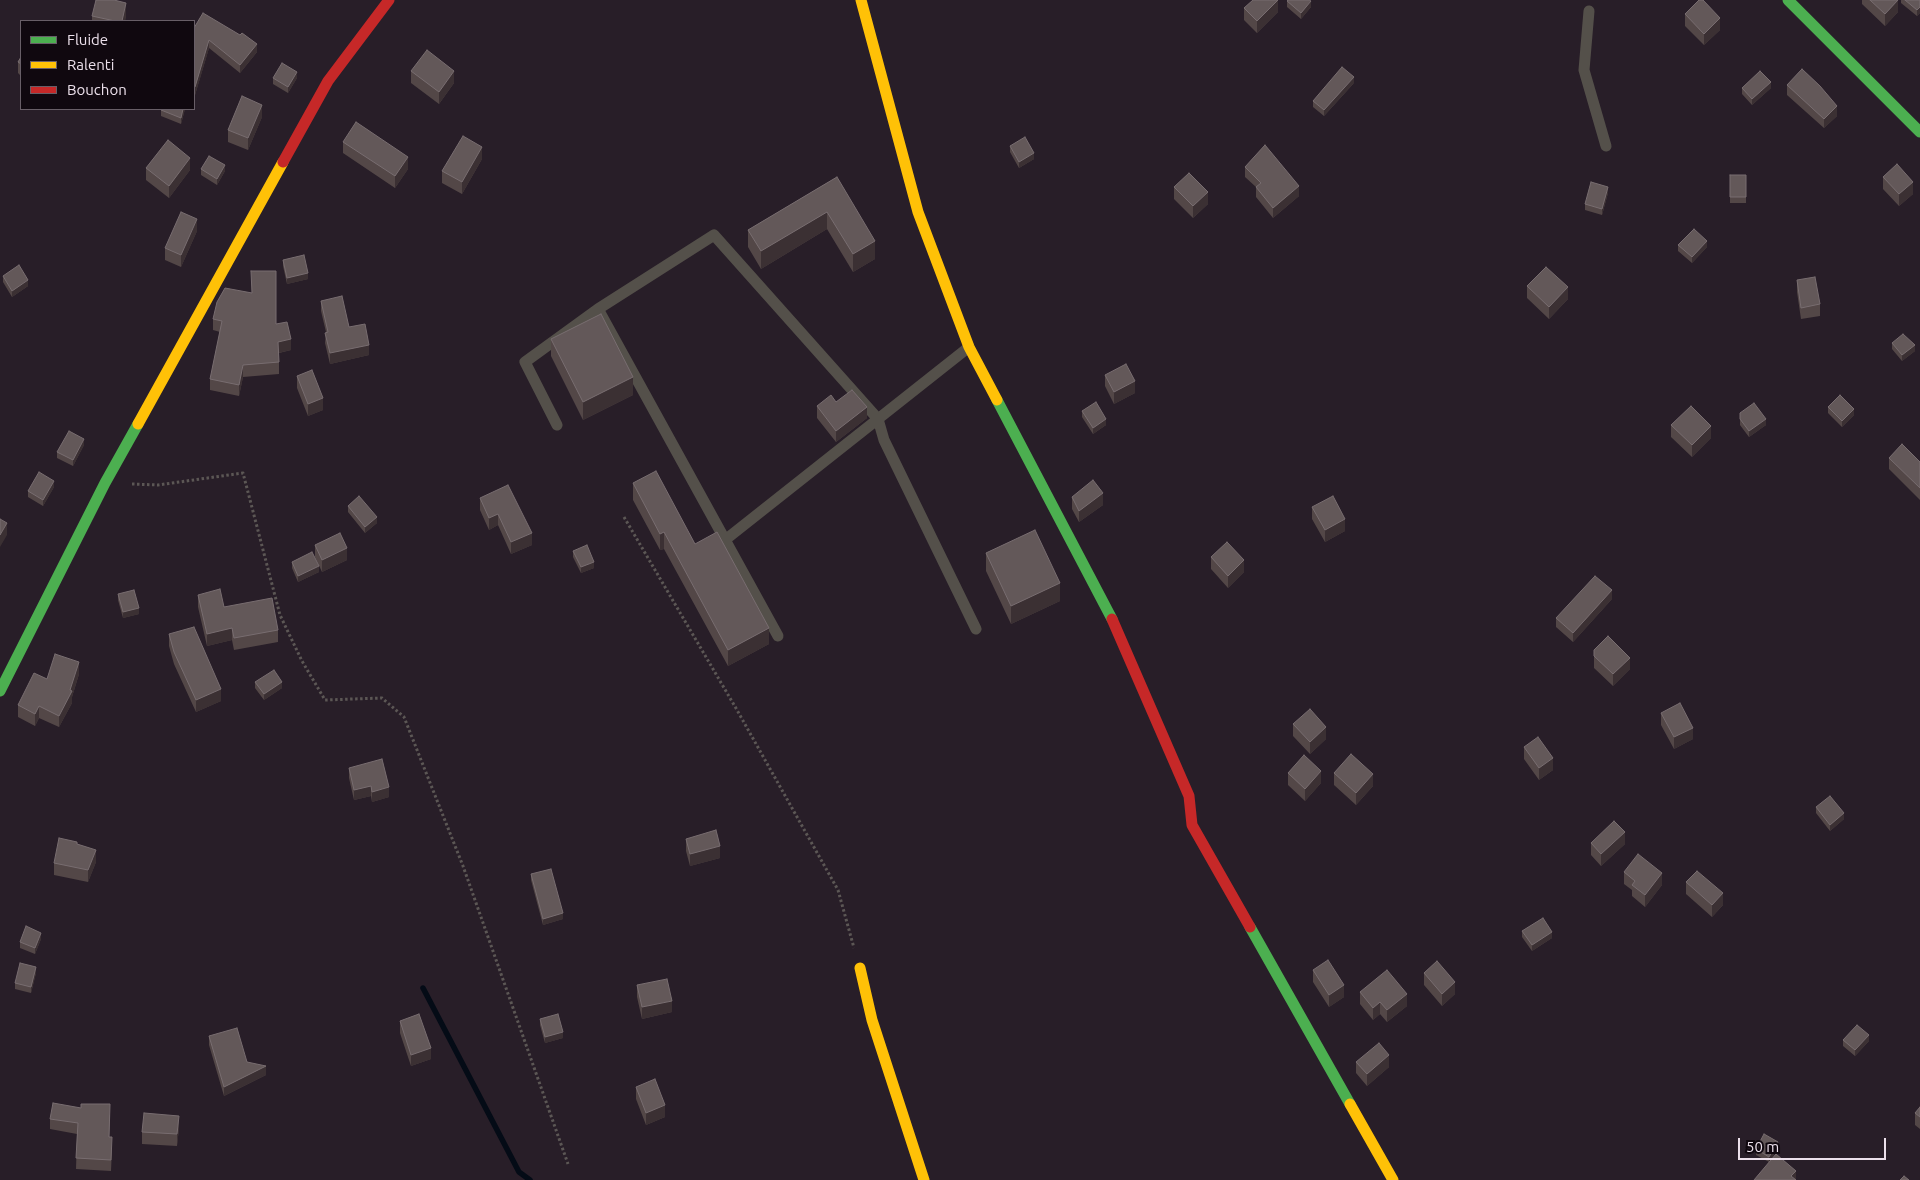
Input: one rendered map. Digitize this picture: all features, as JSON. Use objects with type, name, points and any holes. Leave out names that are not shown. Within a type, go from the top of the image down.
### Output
[{"type":"street","points":[[0,692],[105,483],[328,81],[389,0]]},
{"type":"street","points":[[861,0],[918,212],[969,347],[1111,618],[1189,796],[1192,825],[1393,1180]]},
{"type":"street","points":[[1788,0],[1920,132]]},
{"type":"street","points":[[860,968],[872,1020],[924,1180]]},
{"type":"lane","points":[[1589,11],[1584,70],[1606,146]]},
{"type":"lane","points":[[557,425],[526,362],[598,309],[714,235],[878,419],[884,440],[976,630]]},
{"type":"lane","points":[[598,309],[778,636]]},
{"type":"lane","points":[[725,540],[969,347]]},
{"type":"path","points":[[105,483],[158,485],[243,473],[280,615],[302,660],[325,700],[382,698],[404,717],[463,866],[568,1164]]},
{"type":"path","points":[[624,517],[737,710],[838,890],[860,968]]},
{"type":"building","points":[[96,0],[114,0],[126,3],[122,20],[110,20],[92,16]]},
{"type":"building","points":[[1253,0],[1278,0],[1257,21],[1244,8]]},
{"type":"building","points":[[1288,0],[1309,0],[1311,1],[1301,13]]},
{"type":"building","points":[[1699,0],[1703,0],[1720,18],[1704,34],[1685,14]]},
{"type":"building","points":[[1870,0],[1898,0],[1885,14]]},
{"type":"building","points":[[1905,0],[1920,0],[1920,7],[1917,10]]},
{"type":"building","points":[[203,13],[240,35],[242,33],[257,44],[240,65],[209,40],[195,87],[195,26]]},
{"type":"building","points":[[427,50],[454,71],[439,92],[411,71]]},
{"type":"building","points":[[282,63],[297,72],[288,87],[273,78]]},
{"type":"building","points":[[1342,67],[1354,77],[1324,110],[1313,101]]},
{"type":"building","points":[[1802,69],[1837,106],[1824,119],[1787,85]]},
{"type":"building","points":[[1760,71],[1771,82],[1752,99],[1742,88]]},
{"type":"building","points":[[242,96],[262,105],[248,138],[228,130]]},
{"type":"building","points":[[161,110],[183,110],[181,118]]},
{"type":"building","points":[[356,122],[408,157],[395,176],[343,142]]},
{"type":"building","points":[[463,136],[482,147],[462,182],[442,171]]},
{"type":"building","points":[[1025,137],[1034,153],[1019,162],[1010,146]]},
{"type":"building","points":[[168,140],[190,158],[169,186],[146,168]]},
{"type":"building","points":[[1265,145],[1299,186],[1273,208],[1256,187],[1261,183],[1245,167]]},
{"type":"building","points":[[209,156],[225,165],[217,179],[201,169]]},
{"type":"building","points":[[1897,164],[1913,182],[1899,194],[1883,177]]},
{"type":"building","points":[[1189,173],[1208,192],[1193,206],[1174,187]]},
{"type":"building","points":[[1730,175],[1746,175],[1746,197],[1730,197]]},
{"type":"building","points":[[837,177],[875,241],[853,254],[827,212],[761,251],[748,230]]},
{"type":"building","points":[[1591,182],[1608,187],[1602,209],[1585,204]]},
{"type":"building","points":[[181,212],[197,219],[181,255],[165,248]]},
{"type":"building","points":[[1694,229],[1707,241],[1692,257],[1678,245]]},
{"type":"building","points":[[304,255],[308,273],[287,278],[283,260]]},
{"type":"building","points":[[19,265],[28,280],[12,291],[3,276]]},
{"type":"building","points":[[1546,267],[1568,287],[1549,307],[1527,286]]},
{"type":"building","points":[[251,271],[276,271],[276,324],[287,322],[291,339],[278,342],[279,362],[243,365],[239,385],[210,379],[222,321],[213,319],[217,302],[225,288],[252,293]]},
{"type":"building","points":[[1815,277],[1820,304],[1801,308],[1797,280]]},
{"type":"building","points":[[342,296],[349,327],[365,324],[369,345],[330,353],[325,333],[328,332],[321,301]]},
{"type":"building","points":[[601,314],[633,377],[583,402],[551,339]]},
{"type":"building","points":[[1903,334],[1915,345],[1902,355],[1892,343]]},
{"type":"building","points":[[1126,364],[1135,381],[1114,392],[1105,375]]},
{"type":"building","points":[[312,370],[323,398],[308,404],[297,376]]},
{"type":"building","points":[[852,390],[867,407],[836,431],[817,406],[831,395],[836,402]]},
{"type":"building","points":[[1840,395],[1854,409],[1842,421],[1828,407]]},
{"type":"building","points":[[1096,402],[1106,419],[1093,428],[1082,411]]},
{"type":"building","points":[[1754,403],[1766,419],[1749,431],[1740,419],[1740,413]]},
{"type":"building","points":[[1691,406],[1711,426],[1692,445],[1671,425]]},
{"type":"building","points":[[69,431],[84,439],[73,460],[57,452]]},
{"type":"building","points":[[1902,444],[1920,462],[1920,488],[1889,458]]},
{"type":"building","points":[[656,471],[695,544],[717,532],[769,628],[728,650],[664,532],[660,534],[633,483]]},
{"type":"building","points":[[39,472],[54,481],[43,500],[28,491]]},
{"type":"building","points":[[1093,480],[1103,493],[1079,511],[1072,497]]},
{"type":"building","points":[[508,485],[532,533],[511,542],[498,514],[489,518],[480,498]]},
{"type":"building","points":[[359,496],[377,517],[365,527],[348,506]]},
{"type":"building","points":[[1333,496],[1345,519],[1325,530],[1312,507]]},
{"type":"building","points":[[0,519],[7,523],[0,535]]},
{"type":"building","points":[[1035,530],[1060,583],[1011,606],[986,553]]},
{"type":"building","points":[[340,533],[347,548],[322,560],[315,545]]},
{"type":"building","points":[[1227,542],[1244,560],[1228,576],[1211,557]]},
{"type":"building","points":[[587,545],[594,562],[581,567],[573,551]]},
{"type":"building","points":[[312,552],[319,566],[298,576],[292,562]]},
{"type":"building","points":[[1595,576],[1612,590],[1573,633],[1556,618]]},
{"type":"building","points":[[220,589],[224,607],[272,598],[278,630],[234,638],[232,628],[207,634],[198,595]]},
{"type":"building","points":[[134,590],[139,608],[123,612],[118,594]]},
{"type":"building","points":[[194,627],[221,689],[196,700],[174,652],[169,634]]},
{"type":"building","points":[[1608,636],[1630,658],[1613,674],[1594,656],[1594,650]]},
{"type":"building","points":[[55,654],[79,662],[70,690],[72,691],[59,716],[39,706],[35,714],[18,705],[34,673],[47,679]]},
{"type":"building","points":[[274,670],[282,682],[264,694],[255,682]]},
{"type":"building","points":[[1680,703],[1693,728],[1674,737],[1661,713]]},
{"type":"building","points":[[1310,709],[1326,727],[1310,742],[1293,724]]},
{"type":"building","points":[[1538,737],[1553,758],[1539,768],[1524,747]]},
{"type":"building","points":[[1351,754],[1373,774],[1356,793],[1334,773]]},
{"type":"building","points":[[1304,755],[1321,771],[1305,789],[1288,773]]},
{"type":"building","points":[[382,759],[389,787],[372,792],[371,786],[354,790],[349,768]]},
{"type":"building","points":[[1830,796],[1844,813],[1830,825],[1816,807]]},
{"type":"building","points":[[1614,821],[1625,832],[1601,854],[1591,843]]},
{"type":"building","points":[[716,830],[720,846],[690,854],[686,839]]},
{"type":"building","points":[[59,838],[77,842],[77,844],[96,850],[88,870],[54,863]]},
{"type":"building","points":[[1638,854],[1662,873],[1645,895],[1632,885],[1635,881],[1624,872]]},
{"type":"building","points":[[551,869],[563,913],[543,919],[531,874]]},
{"type":"building","points":[[1697,871],[1723,893],[1712,905],[1686,882]]},
{"type":"building","points":[[1543,918],[1552,932],[1532,945],[1522,931]]},
{"type":"building","points":[[26,926],[41,933],[35,948],[20,942]]},
{"type":"building","points":[[1328,960],[1344,985],[1329,995],[1313,970]]},
{"type":"building","points":[[1437,961],[1455,982],[1442,994],[1424,973]]},
{"type":"building","points":[[20,963],[36,967],[31,987],[15,983]]},
{"type":"building","points":[[1387,970],[1407,994],[1387,1010],[1380,1002],[1373,1008],[1360,992]]},
{"type":"building","points":[[667,979],[672,1001],[642,1007],[637,985]]},
{"type":"building","points":[[419,1014],[431,1048],[411,1055],[400,1021]]},
{"type":"building","points":[[558,1014],[563,1032],[545,1037],[540,1019]]},
{"type":"building","points":[[1857,1025],[1869,1035],[1855,1050],[1843,1040]]},
{"type":"building","points":[[237,1028],[247,1062],[266,1066],[224,1087],[209,1036]]},
{"type":"building","points":[[1379,1043],[1389,1055],[1367,1074],[1356,1062]]},
{"type":"building","points":[[655,1079],[665,1105],[646,1113],[636,1087]]},
{"type":"building","points":[[53,1103],[81,1108],[81,1104],[110,1104],[109,1137],[112,1137],[111,1160],[76,1158],[78,1123],[50,1119]]},
{"type":"building","points":[[1920,1107],[1920,1117],[1915,1113]]},
{"type":"building","points":[[144,1113],[179,1116],[177,1134],[142,1132]]},
{"type":"building","points":[[1764,1134],[1778,1142],[1769,1157],[1756,1149]]},
{"type":"building","points":[[1776,1154],[1796,1171],[1791,1176],[1796,1180],[1754,1180]]},
{"type":"building","points":[[1904,1176],[1909,1180],[1900,1180]]},
{"type":"waterway","points":[[423,988],[519,1172],[530,1180]]},
{"type":"traffic: fast","points":[[1788,0],[1920,132]]},
{"type":"traffic: fast","points":[[997,400],[1112,619]]},
{"type":"traffic: fast","points":[[0,691],[105,483],[138,424]]},
{"type":"traffic: fast","points":[[1250,927],[1350,1104]]},
{"type":"traffic: slow","points":[[861,0],[918,212],[969,347],[997,400]]},
{"type":"traffic: slow","points":[[138,424],[283,162]]},
{"type":"traffic: slow","points":[[860,968],[872,1020],[924,1180]]},
{"type":"traffic: slow","points":[[1350,1104],[1393,1180]]},
{"type":"traffic: jam","points":[[283,162],[328,81],[389,0]]},
{"type":"traffic: jam","points":[[1112,619],[1189,796],[1192,825],[1250,927]]}]
